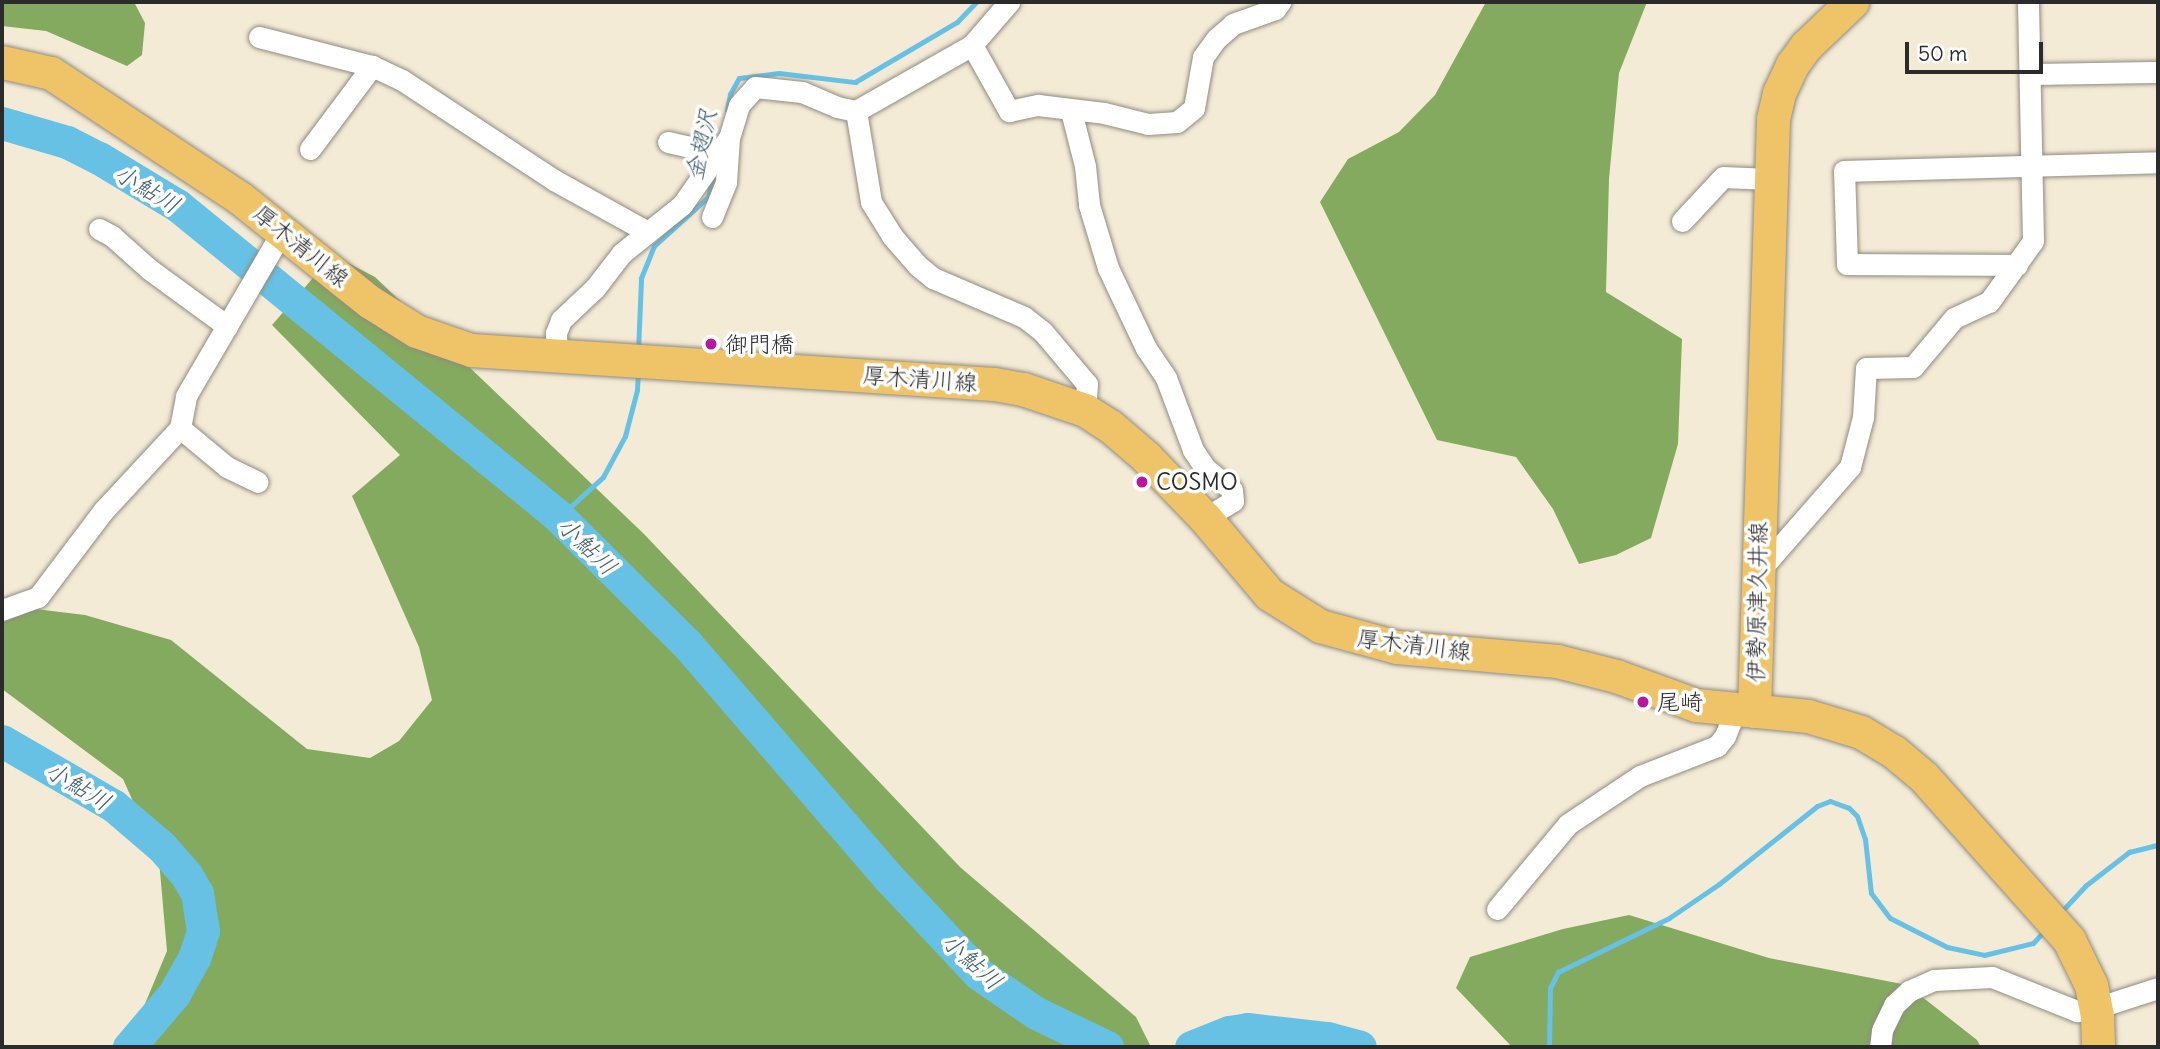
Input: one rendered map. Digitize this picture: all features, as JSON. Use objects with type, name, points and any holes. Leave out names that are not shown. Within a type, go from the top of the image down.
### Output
[{"type":"main road","name":"伊勢原津久井線","points":[[1852,2],[1806,46],[1779,93],[1773,119],[1757,574],[1745,711],[1808,716],[1844,725],[1878,741],[1906,761],[2063,934],[2087,972],[2096,1008],[2098,1047]]},
{"type":"main road","name":"厚木清川線","points":[[2,62],[51,73],[240,198],[275,243],[416,331],[471,350],[994,383],[1023,389],[1085,410],[1110,426],[1146,457],[1205,518],[1269,594],[1320,626],[1340,634],[1397,647],[1557,661],[1616,676],[1696,705],[1745,711]]},
{"type":"street","points":[[557,354],[556,332],[561,320],[595,288],[622,253],[646,231],[682,205],[723,146],[739,105],[755,87],[802,92],[837,107],[856,111],[972,45],[1009,2]]},
{"type":"street","points":[[972,45],[1009,111],[1038,105],[1104,113],[1148,124],[1177,122],[1194,108],[1202,57],[1216,39],[1233,24],[1275,9],[1280,2]]},
{"type":"street","points":[[1757,574],[1850,467],[1863,418],[1866,368],[1913,367],[1954,318],[1989,302],[2033,241],[2028,2]]},
{"type":"street","points":[[259,37],[372,66],[402,80],[554,180],[646,231]]},
{"type":"street","points":[[310,149],[372,66]]},
{"type":"street","points":[[2030,74],[2158,72]]},
{"type":"street","points":[[856,111],[870,202],[892,236],[917,265],[933,278],[1024,317],[1043,332],[1087,384],[1085,410]]},
{"type":"street","points":[[1071,111],[1085,166],[1089,205],[1108,268],[1146,348],[1166,379],[1193,450],[1206,469],[1232,490],[1233,501],[1205,518]]},
{"type":"street","points":[[668,142],[723,146]]},
{"type":"street","points":[[712,217],[726,181],[723,146]]},
{"type":"street","points":[[2017,265],[1847,264],[1844,171],[2158,162]]},
{"type":"street","points":[[1682,221],[1723,177],[1769,179]]},
{"type":"street","points":[[99,229],[112,236],[149,269],[230,322]]},
{"type":"street","points":[[2,610],[38,597],[103,511],[180,428],[186,397],[275,243]]},
{"type":"street","points":[[180,428],[227,467],[258,482]]},
{"type":"street","points":[[1497,909],[1568,824],[1640,776],[1717,746],[1745,711]]},
{"type":"street","points":[[1880,1047],[1882,1030],[1894,1005],[1909,991],[1934,980],[1992,977],[2077,1011],[2096,1008],[2158,988]]},
{"type":"green space","points":[[2,2],[134,2],[145,23],[142,55],[127,66],[46,31],[2,26]]},
{"type":"green space","points":[[1486,2],[1647,2],[1619,73],[1609,179],[1606,292],[1682,339],[1678,444],[1651,538],[1616,555],[1579,564],[1553,509],[1516,457],[1437,440],[1320,202],[1348,159],[1399,132],[1435,95]]},
{"type":"green space","points":[[333,255],[375,277],[644,534],[960,867],[1136,1017],[1151,1047],[127,1047],[167,951],[159,860],[123,779],[2,689],[2,605],[85,615],[171,640],[307,749],[370,758],[399,741],[432,700],[419,647],[352,496],[400,455],[272,325]]},
{"type":"green space","points":[[1629,915],[1769,958],[1907,985],[1977,1040],[1981,1047],[1512,1047],[1456,988],[1470,957],[1563,929]]},
{"type":"waterway","name":"金翅沢","points":[[727,110],[730,94],[739,78],[779,73],[855,82],[957,22],[976,2]]},
{"type":"waterway","name":"小鮎川","points":[[2,123],[67,142],[177,205],[559,517],[686,643],[888,877],[979,974],[1036,1013],[1107,1047]]},
{"type":"waterway","name":"金翅沢","points":[[638,351],[641,278],[654,246],[708,197],[713,174]]},
{"type":"waterway","name":"金翅沢","points":[[559,517],[603,477],[625,436],[637,390],[638,371]]},
{"type":"waterway","name":"小鮎川","points":[[2,741],[114,806],[162,847],[187,876],[197,893],[203,931],[194,958],[174,994],[129,1047]]},
{"type":"waterway","points":[[1549,1047],[1550,988],[1558,972],[1669,918],[1719,884],[1817,806],[1830,801],[1849,808],[1857,816],[1865,839],[1871,893],[1890,918],[1947,947],[1984,955],[2033,943],[2044,931]]},
{"type":"waterway","points":[[2060,913],[2085,886],[2129,852],[2158,845]]},
{"type":"waterway","name":"小鮎川","points":[[1191,1047],[1229,1032],[1247,1029],[1327,1038],[1360,1047]]},
{"type":"place","name":"御門橋","points":[[711,344]]},
{"type":"place","name":"COSMO","points":[[1142,482]]},
{"type":"place","name":"尾崎","points":[[1643,702]]}]
